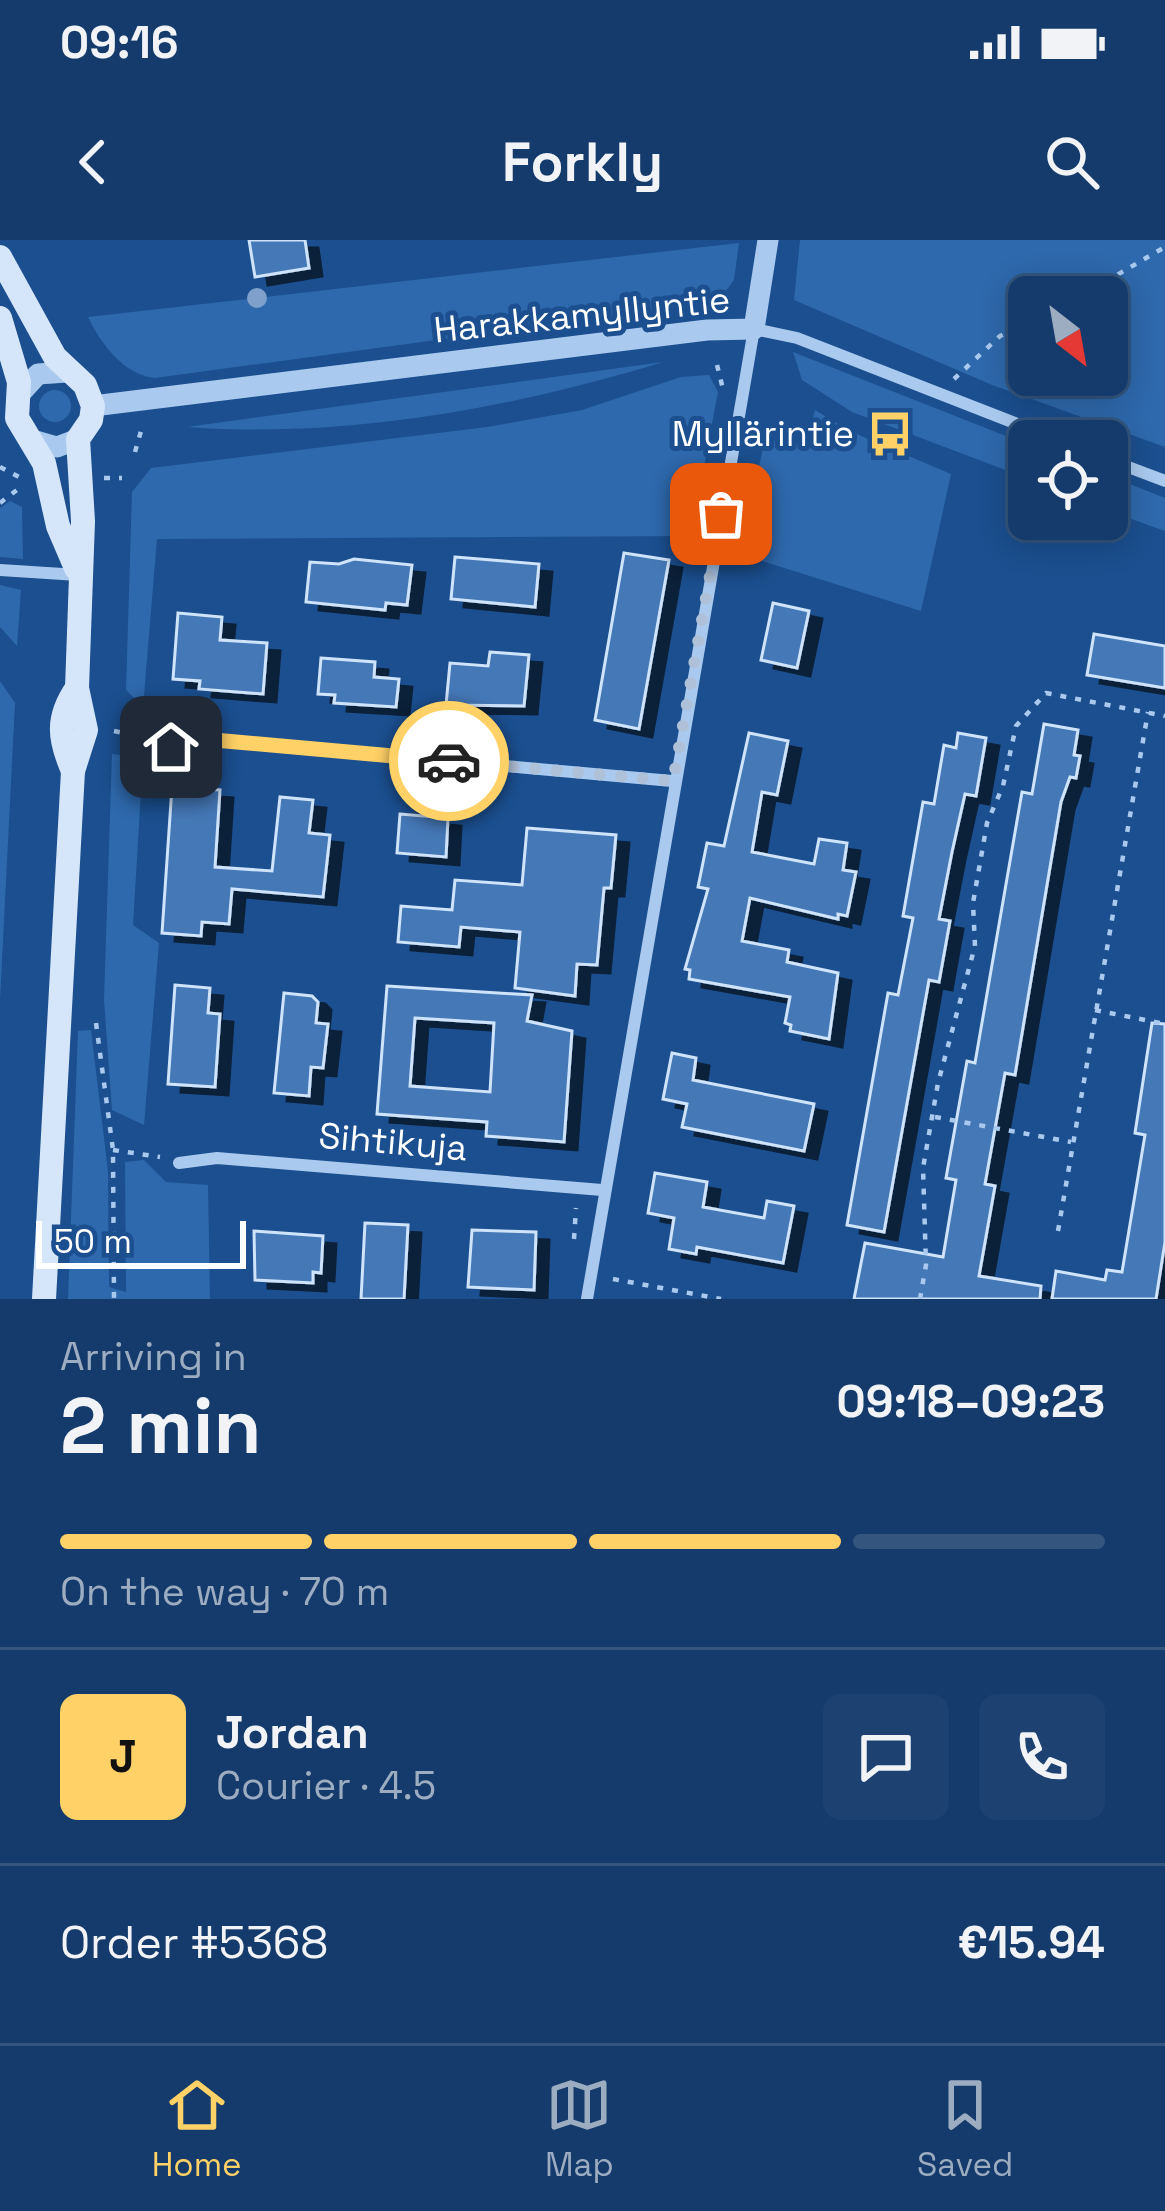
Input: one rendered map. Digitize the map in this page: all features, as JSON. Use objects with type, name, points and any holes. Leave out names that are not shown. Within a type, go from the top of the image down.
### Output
[{"type":"main road","points":[[0,257],[67,372],[85,385],[93,406],[88,427],[78,439],[83,521],[77,688],[64,707],[61,728],[74,771],[44,1299]]},
{"type":"main road","points":[[0,318],[20,425],[35,442],[58,526],[79,575]]},
{"type":"street","points":[[587,1299],[768,240]]},
{"type":"street","name":"Harakkamyllyntie","points":[[93,406],[707,330],[754,329],[797,338],[1008,420]]},
{"type":"street","points":[[18,396],[38,374],[67,372]]},
{"type":"street","points":[[35,442],[57,447],[78,439]]},
{"type":"street","points":[[1128,467],[1165,481]]},
{"type":"street","points":[[0,570],[79,575]]},
{"type":"street","points":[[171,747],[192,738],[673,781]]},
{"type":"street","name":"Sihtikuja","points":[[179,1163],[217,1157],[602,1190]]},
{"type":"path","points":[[1115,276],[1165,248]]},
{"type":"path","points":[[954,379],[1008,332]]},
{"type":"path","points":[[0,467],[26,481],[0,503]]},
{"type":"path","points":[[920,1299],[926,1265],[923,1168],[975,946],[973,903],[987,823],[1003,787],[1016,726],[1046,693],[1165,716]]},
{"type":"path","points":[[1058,1231],[1148,712]]},
{"type":"path","points":[[106,731],[146,736],[171,747]]},
{"type":"path","points":[[1095,1010],[1165,1024]]},
{"type":"path","points":[[96,1023],[113,1150],[114,1299]]},
{"type":"path","points":[[932,1117],[1071,1142]]},
{"type":"path","points":[[113,1150],[136,1150],[179,1163]]},
{"type":"path","points":[[590,1275],[721,1299]]},
{"type":"shaded area","points":[[800,240],[1165,240],[1165,447],[1128,434],[1128,420],[1090,420],[1023,396],[1128,396],[1128,276],[1008,276],[1008,391],[794,300]]},
{"type":"shaded area","points":[[739,243],[734,280],[718,302],[155,378],[134,371],[115,356],[88,317]]},
{"type":"shaded area","points":[[793,352],[1008,437],[1008,471],[852,412],[802,380]]},
{"type":"shaded area","points":[[663,362],[547,393],[428,416],[307,428],[187,427]]},
{"type":"shaded area","points":[[709,375],[718,392],[691,536],[157,539],[143,707],[126,690],[132,492],[151,468],[487,427],[582,410],[681,377]]},
{"type":"shaded area","points":[[55,390],[67,394],[71,406],[67,418],[55,422],[43,418],[39,406],[43,394]]},
{"type":"shaded area","points":[[815,410],[852,432],[951,474],[921,611],[740,554],[765,439],[805,445]]},
{"type":"shaded area","points":[[1128,483],[1165,498],[1165,531],[1128,518]]},
{"type":"shaded area","points":[[10,501],[22,507],[23,559],[0,557],[0,508]]},
{"type":"shaded area","points":[[0,585],[21,590],[17,646],[0,627]]},
{"type":"shaded area","points":[[0,681],[15,703],[0,1000]]},
{"type":"shaded area","points":[[112,754],[143,758],[133,925],[159,943],[144,1125],[112,1110],[104,1000]]},
{"type":"shaded area","points":[[91,1030],[108,1171],[109,1287],[126,1292],[125,1162],[144,1160],[166,1182],[208,1185],[210,1299],[68,1299],[78,1031]]},
{"type":"building","points":[[249,240],[305,240],[309,268],[255,277]]},
{"type":"building","points":[[624,553],[669,560],[639,729],[595,720]]},
{"type":"building","points":[[455,557],[539,564],[535,607],[451,599]]},
{"type":"building","points":[[354,559],[412,565],[407,605],[386,603],[385,610],[306,602],[310,562],[339,564]]},
{"type":"building","points":[[773,603],[809,611],[797,668],[761,660]]},
{"type":"building","points":[[178,613],[222,617],[220,640],[267,643],[263,694],[199,689],[200,681],[173,679]]},
{"type":"building","points":[[1094,634],[1165,646],[1165,688],[1087,675]]},
{"type":"building","points":[[490,652],[529,655],[524,706],[446,705],[450,663],[488,666]]},
{"type":"building","points":[[321,658],[375,662],[374,677],[399,679],[396,707],[334,703],[335,695],[318,694]]},
{"type":"building","points":[[1044,724],[1078,730],[1074,755],[1080,756],[1076,778],[1070,777],[1061,802],[1015,1075],[1005,1073],[985,1184],[995,1186],[979,1276],[1041,1286],[1040,1299],[854,1299],[865,1243],[943,1257],[956,1180],[946,1178],[967,1061],[975,1063],[1022,792],[1032,794]]},
{"type":"building","points":[[749,733],[788,741],[777,795],[762,792],[752,852],[814,864],[819,839],[847,843],[843,870],[856,872],[847,916],[838,914],[838,919],[750,898],[742,941],[789,950],[787,962],[838,973],[829,1039],[790,1031],[791,1025],[785,1023],[790,997],[689,979],[690,970],[685,969],[708,889],[698,887],[707,843],[724,846]]},
{"type":"building","points":[[958,733],[986,738],[976,796],[965,794],[952,852],[939,919],[950,921],[939,982],[929,980],[884,1232],[847,1225],[888,993],[898,995],[913,918],[903,916],[923,802],[934,804],[944,745],[956,748]]},
{"type":"building","points":[[172,787],[220,790],[215,867],[272,871],[280,797],[313,800],[309,833],[330,835],[323,897],[232,889],[229,924],[202,922],[201,936],[162,933]]},
{"type":"building","points":[[400,814],[448,818],[446,857],[397,853]]},
{"type":"building","points":[[527,828],[616,835],[611,888],[604,888],[597,965],[577,964],[575,996],[515,988],[520,932],[461,927],[459,947],[398,942],[401,906],[452,910],[455,880],[522,885]]},
{"type":"building","points":[[175,985],[210,988],[208,1013],[220,1014],[215,1087],[168,1084]]},
{"type":"building","points":[[387,986],[532,995],[527,1021],[572,1031],[564,1142],[486,1136],[487,1122],[377,1114]],"holes":[[[415,1018],[494,1023],[490,1092],[410,1086]]]},
{"type":"building","points":[[284,993],[312,996],[318,1002],[316,1023],[328,1024],[323,1068],[311,1067],[309,1096],[274,1093]]},
{"type":"building","points":[[1152,1023],[1165,1024],[1165,1242],[1156,1299],[1052,1299],[1056,1271],[1105,1280],[1107,1270],[1122,1272],[1145,1135],[1135,1133]]},
{"type":"building","points":[[672,1053],[696,1058],[693,1080],[814,1104],[804,1151],[682,1127],[687,1104],[663,1099]]},
{"type":"building","points":[[655,1173],[707,1182],[703,1207],[764,1218],[767,1201],[794,1206],[783,1263],[697,1247],[696,1254],[669,1249],[674,1218],[648,1213]]},
{"type":"building","points":[[365,1223],[408,1225],[404,1299],[361,1299]]},
{"type":"building","points":[[472,1230],[536,1232],[534,1290],[468,1287]]},
{"type":"building","points":[[254,1231],[323,1236],[321,1273],[313,1272],[313,1283],[255,1280]]},
{"type":"way so far","points":[[449,761],[673,781],[721,514]]},
{"type":"place","name":"Myllärintie","points":[[890,434]]},
{"type":"route","points":[[171,747],[192,738],[449,761]]}]
